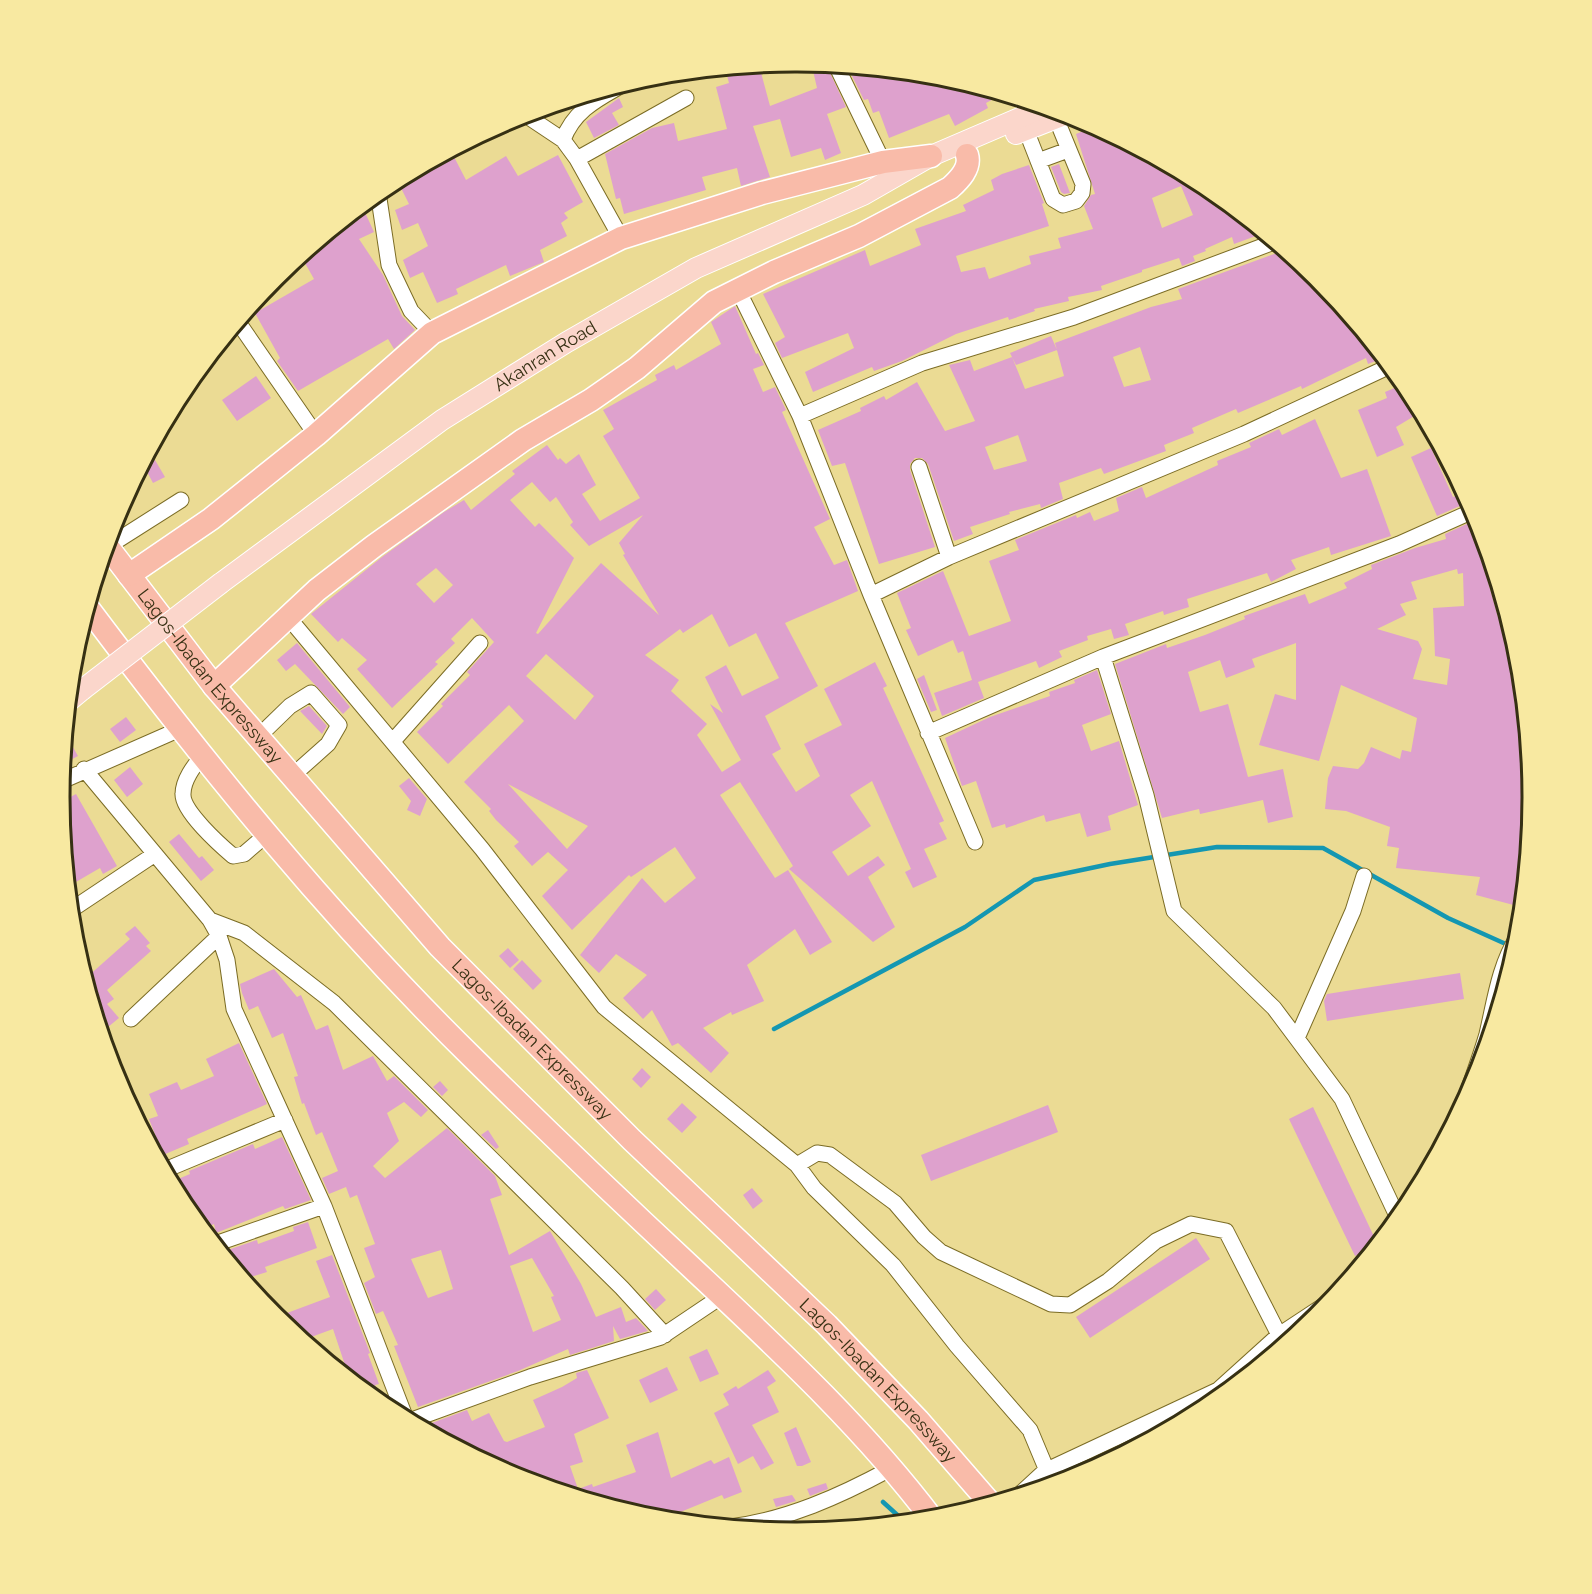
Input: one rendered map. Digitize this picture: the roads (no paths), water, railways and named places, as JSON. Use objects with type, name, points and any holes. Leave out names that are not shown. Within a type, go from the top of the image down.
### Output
[{"type":"highway","points":[[214,686],[317,590],[415,515],[523,440],[591,400],[637,368],[707,308],[738,290],[859,236],[950,188],[958,181],[966,167],[967,155]]},
{"type":"highway","points":[[129,575],[211,519],[316,435],[432,333],[621,238],[762,193],[891,169],[931,156]]},
{"type":"highway","name":"Lagos-Ibadan Expressway","points":[[113,554],[214,686],[440,947],[632,1140],[827,1325],[918,1420],[985,1498]]},
{"type":"highway","points":[[93,617],[266,835],[405,989],[471,1057],[766,1338],[890,1469],[925,1511]]},
{"type":"main road","points":[[931,156],[1046,116]]},
{"type":"main road","name":"Akanran Road","points":[[78,693],[442,420],[567,342],[696,268],[863,195],[891,169],[932,171],[1026,130],[1048,117]]},
{"type":"street","points":[[840,73],[891,169]]},
{"type":"street","points":[[578,159],[686,98]]},
{"type":"street","points":[[563,140],[571,122],[586,106],[598,99]]},
{"type":"street","points":[[534,121],[563,140],[578,159],[621,238]]},
{"type":"street","points":[[1026,130],[1053,199],[1063,205],[1069,204],[1082,193],[1083,184],[1059,121]]},
{"type":"street","points":[[1038,161],[1068,150]]},
{"type":"street","points":[[380,203],[390,265],[411,311],[432,333]]},
{"type":"street","points":[[800,416],[922,363],[1074,317],[1266,245]]},
{"type":"street","points":[[738,290],[800,416],[871,595],[975,842]]},
{"type":"street","points":[[243,329],[316,435]]},
{"type":"street","points":[[871,595],[949,557],[1244,435],[1382,370]]},
{"type":"street","points":[[919,467],[949,557]]},
{"type":"street","points":[[118,540],[182,500]]},
{"type":"street","points":[[928,733],[1103,657],[1399,544],[1464,515]]},
{"type":"street","points":[[288,616],[482,849],[604,1007],[796,1165],[814,1188],[893,1265],[957,1346],[1030,1430],[1048,1477]]},
{"type":"street","points":[[393,741],[480,643]]},
{"type":"street","points":[[1103,657],[1146,795],[1174,911],[1274,1008],[1297,1038],[1342,1099],[1393,1208]]},
{"type":"street","points":[[258,737],[290,706],[311,693],[339,725],[328,744],[291,777]]},
{"type":"street","points":[[71,776],[180,729]]},
{"type":"street","points":[[202,756],[186,782],[183,793],[185,805],[233,856],[244,854],[266,835]]},
{"type":"street","points":[[84,769],[210,920],[219,936],[227,960],[234,1009],[324,1206],[401,1405]]},
{"type":"street","points":[[79,905],[155,854]]},
{"type":"street","points":[[1297,1038],[1353,911],[1364,876]]},
{"type":"street","points":[[210,920],[244,933],[334,1003],[622,1288],[665,1335]]},
{"type":"street","points":[[131,1019],[219,936]]},
{"type":"street","points":[[172,1167],[285,1120]]},
{"type":"street","points":[[796,1165],[817,1153],[831,1155],[895,1203],[924,1237],[941,1252],[1051,1304],[1070,1305],[1108,1281],[1156,1241],[1191,1224],[1226,1230],[1282,1335]]},
{"type":"street","points":[[222,1242],[324,1206]]},
{"type":"street","points":[[419,1416],[530,1377],[665,1335],[722,1296]]},
{"type":"street","points":[[1032,1483],[1045,1471],[1208,1394]]},
{"type":"street","points":[[766,1521],[838,1497],[890,1469]]},
{"type":"waterway","points":[[774,1029],[965,927],[1034,880],[1110,864],[1217,847],[1323,848],[1448,918],[1507,944]]},
{"type":"waterway","points":[[883,1502],[897,1515]]}]
